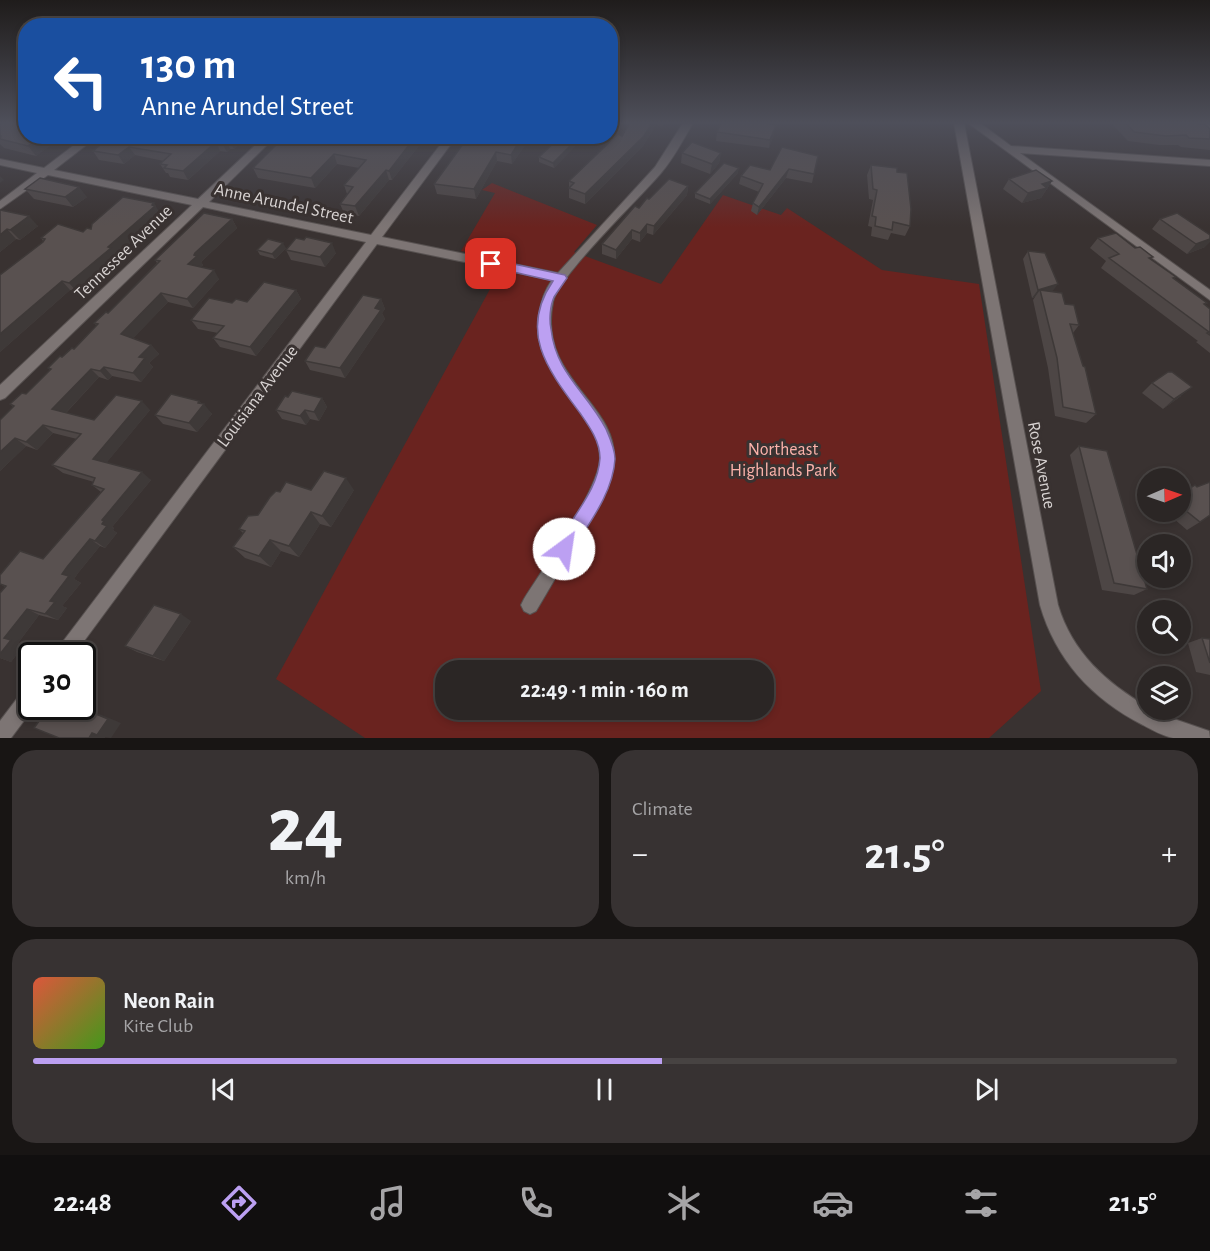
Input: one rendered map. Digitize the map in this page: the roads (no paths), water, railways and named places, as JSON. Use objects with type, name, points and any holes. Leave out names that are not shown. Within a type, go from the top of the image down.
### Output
[{"type":"street","points":[[0,206],[64,157]]},
{"type":"street","name":"Tennessee Avenue","points":[[0,394],[249,157]]},
{"type":"street","name":"Louisiana Avenue","points":[[72,642],[436,157]]},
{"type":"street","points":[[530,605],[599,490],[607,464],[604,440],[595,422],[554,367],[546,348],[543,321],[547,298],[561,278],[666,157]]},
{"type":"street","name":"Rose Avenue","points":[[965,157],[1049,605],[1060,636],[1082,665],[1108,692],[1161,726],[1202,738]]},
{"type":"street","points":[[1020,157],[1210,296]]},
{"type":"street","points":[[1122,157],[1210,164]]},
{"type":"street","name":"Anne Arundel Street","points":[[0,162],[561,278]]},
{"type":"street","points":[[0,737],[18,713]]},
{"type":"park label","name":"Northeast Highlands Park","points":[[783,459]]}]
